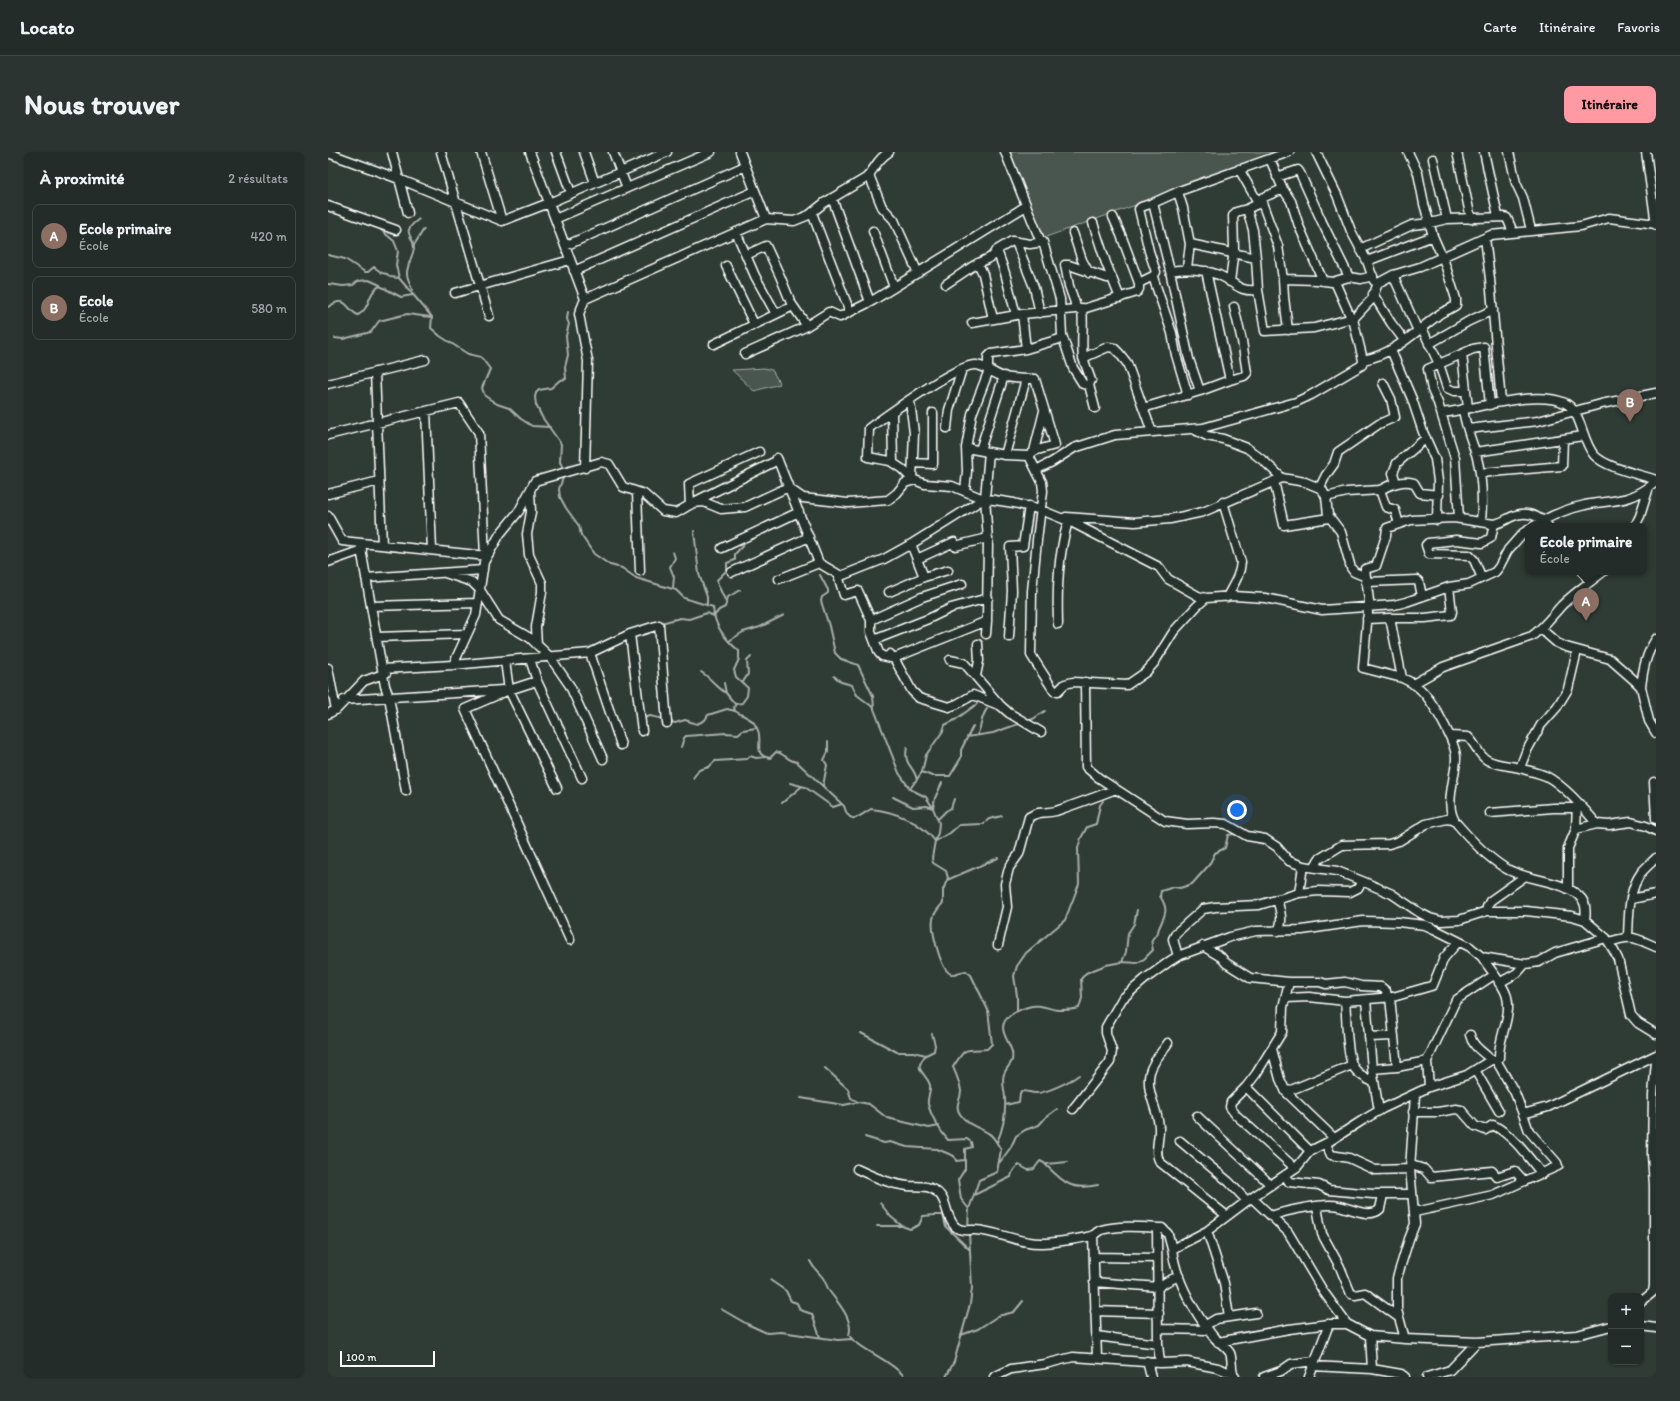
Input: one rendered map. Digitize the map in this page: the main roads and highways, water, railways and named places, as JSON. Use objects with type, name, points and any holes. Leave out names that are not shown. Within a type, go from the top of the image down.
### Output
[{"type":"waterway","points":[[412,290],[407,277],[414,248],[409,231],[413,224],[419,219]]},
{"type":"waterway","points":[[414,245],[424,229]]},
{"type":"waterway","points":[[381,230],[394,241],[398,251],[396,265],[399,278]]},
{"type":"waterway","points":[[328,255],[345,259],[365,272],[368,272],[374,267],[390,277],[399,278],[432,317],[431,328],[440,336],[468,354],[481,357],[490,369],[482,388],[485,396],[497,404],[509,408],[521,419],[532,426],[550,427]]},
{"type":"waterway","points":[[328,284],[343,286],[353,285],[358,281],[369,280],[380,285]]},
{"type":"waterway","points":[[328,307],[334,303],[343,302],[358,315],[365,308],[373,292],[380,286],[401,297],[413,295]]},
{"type":"waterway","points":[[564,471],[560,462],[561,444],[542,417],[536,405],[535,397],[539,390],[551,388],[560,380],[566,379],[565,367],[568,355],[566,336],[569,324],[567,319],[568,312]]},
{"type":"waterway","points":[[335,338],[343,339],[371,332],[379,321],[407,314],[430,317]]},
{"type":"waterway","points":[[564,475],[559,489],[560,497],[579,526],[581,535],[594,554],[610,565],[622,568],[636,578],[676,590],[684,598],[713,607],[721,632],[739,651],[739,659],[734,670],[736,677],[748,688],[747,696],[742,703],[736,704],[734,707],[735,711],[753,721],[755,724],[759,734],[759,750],[762,755],[770,758],[776,752],[790,760],[797,762],[844,806],[846,812],[852,818],[859,817],[871,809],[889,812],[915,823],[935,841],[932,858],[933,863],[946,871],[948,878],[943,890],[943,903],[933,919],[933,931],[937,949],[947,971],[951,974],[966,971],[971,975],[988,1010],[992,1044],[987,1049],[967,1050],[961,1055],[953,1067],[961,1091],[958,1111],[969,1123],[990,1134],[1001,1150],[997,1172],[979,1180],[969,1209],[968,1228]]},
{"type":"waterway","points":[[694,531],[699,574],[707,597],[707,605]]},
{"type":"waterway","points":[[726,602],[717,580],[727,570],[727,563],[735,560],[735,554],[745,543]]},
{"type":"waterway","points":[[673,552],[675,558],[670,567],[674,577],[673,588]]},
{"type":"waterway","points":[[820,575],[828,590],[828,593],[822,597],[821,601],[829,626],[835,653],[841,659],[858,665],[873,696],[874,709],[899,773],[910,789],[926,797],[933,808],[939,823],[935,841]]},
{"type":"waterway","points":[[661,623],[680,618],[689,619],[707,613],[714,616],[719,610],[725,607],[728,597],[740,590]]},
{"type":"waterway","points":[[729,641],[743,632],[760,627],[784,615]]},
{"type":"waterway","points":[[743,682],[748,674],[747,661],[751,657]]},
{"type":"waterway","points":[[701,672],[726,693]]},
{"type":"waterway","points":[[834,676],[841,682],[852,685],[857,695],[874,708]]},
{"type":"waterway","points":[[724,683],[726,693],[735,704]]},
{"type":"waterway","points":[[922,772],[926,755],[943,731],[945,725],[955,720],[977,704]]},
{"type":"waterway","points":[[668,721],[675,723],[685,720],[697,724],[705,720],[708,715],[727,709],[735,711]]},
{"type":"waterway","points":[[977,735],[987,709]]},
{"type":"waterway","points":[[1027,721],[1045,711]]},
{"type":"waterway","points":[[644,718],[650,716],[664,719]]},
{"type":"waterway","points":[[967,737],[993,733],[1021,723]]},
{"type":"waterway","points":[[910,789],[922,772],[932,776],[950,776],[961,758],[961,750],[973,726]]},
{"type":"waterway","points":[[681,747],[686,736],[726,733],[738,734],[743,730],[756,728]]},
{"type":"waterway","points":[[823,786],[827,765],[824,760],[828,752],[828,742]]},
{"type":"waterway","points":[[907,747],[906,758],[914,771],[917,780]]},
{"type":"waterway","points":[[693,778],[699,770],[709,767],[715,761],[747,759],[750,756],[756,758],[765,757]]},
{"type":"waterway","points":[[790,783],[805,787],[833,807],[842,804]]},
{"type":"waterway","points":[[893,797],[913,807],[927,806],[933,808],[935,798],[942,783]]},
{"type":"waterway","points":[[782,803],[801,787]]},
{"type":"waterway","points":[[938,819],[951,808],[954,799]]},
{"type":"waterway","points":[[1017,1011],[1017,996],[1014,976],[1017,966],[1026,953],[1065,920],[1079,884],[1078,848],[1081,838],[1087,827],[1096,824],[1100,805],[1103,801]]},
{"type":"waterway","points":[[936,841],[950,833],[959,825],[983,824],[989,819],[1002,816]]},
{"type":"waterway","points":[[997,1142],[1001,1132],[1004,1116],[1005,1098],[1003,1077],[1012,1059],[1012,1052],[1003,1030],[1006,1020],[1018,1011],[1032,1006],[1040,1006],[1058,1010],[1072,1010],[1079,1008],[1082,998],[1081,979],[1086,973],[1106,965],[1122,962],[1137,963],[1144,959],[1153,950],[1152,939],[1157,935],[1164,916],[1165,907],[1160,896],[1161,891],[1174,887],[1180,888],[1192,884],[1209,865],[1215,853],[1225,848],[1228,835],[1239,835]]},
{"type":"waterway","points":[[1250,840],[1267,845]]},
{"type":"waterway","points":[[947,880],[998,858]]},
{"type":"waterway","points":[[1122,962],[1126,952],[1128,933],[1134,924],[1137,910]]},
{"type":"waterway","points":[[861,1033],[897,1052],[913,1052],[926,1055],[920,1064],[920,1068],[930,1085],[928,1099],[929,1109],[939,1128],[948,1140],[967,1139],[971,1142],[972,1147],[965,1149],[965,1169],[958,1180],[961,1199],[969,1209]]},
{"type":"waterway","points":[[926,1055],[934,1051],[935,1045],[932,1034]]},
{"type":"waterway","points":[[825,1068],[848,1089],[851,1098],[858,1102]]},
{"type":"waterway","points":[[1005,1105],[1019,1102],[1020,1093],[1022,1091],[1039,1093],[1064,1084],[1079,1075]]},
{"type":"waterway","points":[[801,1098],[844,1105],[858,1102],[869,1104],[887,1118],[929,1128],[939,1126]]},
{"type":"waterway","points":[[1000,1162],[1011,1147],[1016,1136],[1025,1130],[1039,1125],[1046,1117],[1057,1109]]},
{"type":"waterway","points":[[865,1137],[884,1143],[890,1142],[907,1147],[937,1149],[954,1156],[956,1161],[965,1160]]},
{"type":"waterway","points":[[974,1195],[1011,1177],[1012,1173],[1019,1165],[1028,1170],[1034,1169],[1040,1161],[1062,1180],[1074,1186],[1088,1187],[1098,1185]]},
{"type":"waterway","points":[[1046,1164],[1068,1162]]},
{"type":"waterway","points":[[880,1203],[891,1217],[901,1225]]},
{"type":"waterway","points":[[877,1226],[902,1226],[910,1229],[919,1225],[923,1216],[943,1215],[946,1227],[970,1250]]},
{"type":"waterway","points":[[946,1377],[954,1362],[970,1304],[972,1288],[969,1233]]},
{"type":"waterway","points":[[810,1261],[841,1306],[847,1318],[850,1329],[849,1335],[852,1339]]},
{"type":"waterway","points":[[770,1280],[786,1291],[791,1301],[797,1303],[800,1310],[812,1314],[820,1337]]},
{"type":"waterway","points":[[961,1335],[978,1329],[998,1316],[1014,1312],[1023,1301]]},
{"type":"waterway","points":[[721,1309],[747,1324],[767,1333],[781,1332],[838,1340],[852,1339],[865,1349],[893,1366],[905,1377]]},
{"type":"place","name":"Ecole","points":[[1630,422]]},
{"type":"place","name":"Ecole primaire","points":[[1586,621]]}]
